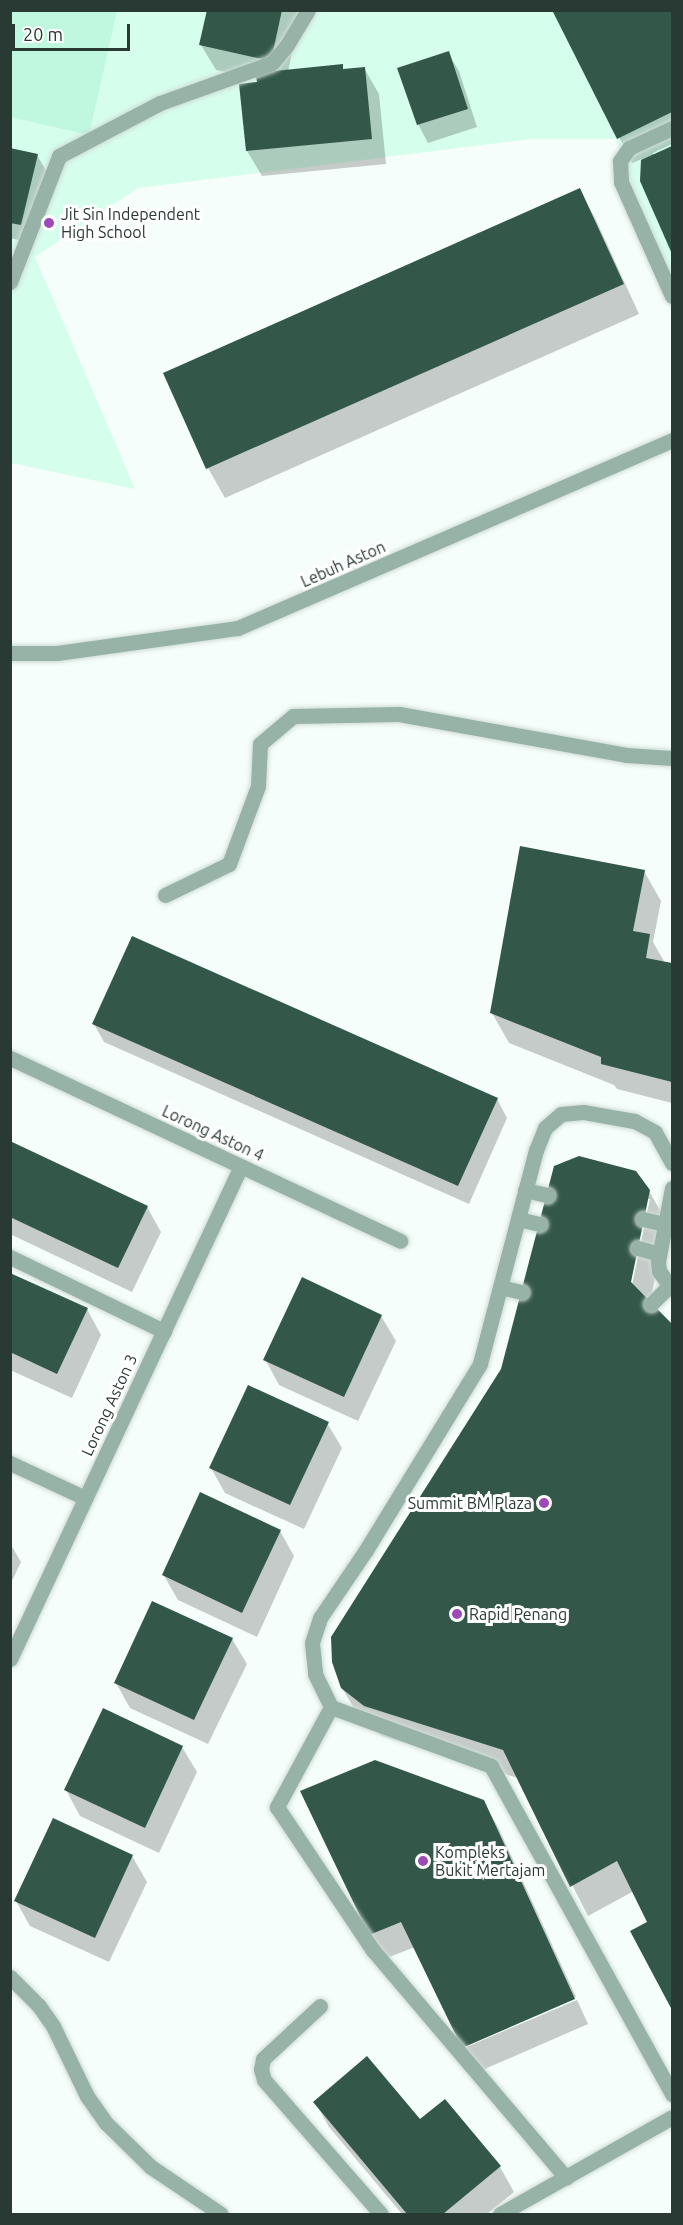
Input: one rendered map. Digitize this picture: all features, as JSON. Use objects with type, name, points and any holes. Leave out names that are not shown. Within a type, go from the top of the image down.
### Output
[{"type":"street","points":[[10,282],[59,156],[160,103],[272,63],[287,45],[308,10]]},
{"type":"street","points":[[672,128],[629,148],[620,161],[621,182],[672,296]]},
{"type":"street","name":"Lebuh Aston","points":[[10,654],[57,653],[238,628],[672,440]]},
{"type":"street","points":[[165,896],[228,864],[258,786],[260,744],[294,716],[399,714],[626,755],[672,758]]},
{"type":"street","name":"Lorong Aston 4","points":[[10,1058],[400,1241]]},
{"type":"street","points":[[672,1163],[670,1154],[655,1132],[634,1121],[583,1112],[561,1114],[545,1128],[525,1190],[480,1364],[366,1550],[320,1618],[312,1643],[315,1674],[331,1707],[491,1766],[672,2094]]},
{"type":"street","name":"Lorong Aston 3","points":[[12,1655],[241,1166]]},
{"type":"street","points":[[651,1304],[671,1288],[659,1271],[659,1254],[668,1221],[672,1188]]},
{"type":"street","points":[[525,1190],[547,1195]]},
{"type":"street","points":[[518,1219],[540,1224]]},
{"type":"street","points":[[643,1219],[668,1221]]},
{"type":"street","points":[[638,1248],[659,1254]]},
{"type":"street","points":[[10,1257],[164,1330]]},
{"type":"street","points":[[500,1287],[521,1292]]},
{"type":"street","points":[[10,1463],[86,1498]]},
{"type":"street","points":[[331,1707],[277,1807],[372,1949],[566,2178]]},
{"type":"street","points":[[10,1977],[32,1998],[53,2026],[87,2096],[106,2123],[151,2167],[221,2214]]},
{"type":"street","points":[[320,2006],[263,2059],[261,2069],[264,2080],[381,2214]]},
{"type":"street","points":[[501,2214],[672,2117]]},
{"type":"shaded area","name":"Jit Sin Independent High School","points":[[11,11],[672,11],[672,312],[616,139],[531,139],[138,188],[35,257],[135,489],[11,463]]},
{"type":"shaded area","points":[[11,11],[117,11],[89,135],[11,117]]},
{"type":"building","points":[[207,10],[282,10],[271,61],[199,45]]},
{"type":"building","points":[[552,10],[672,10],[672,112],[617,139]]},
{"type":"building","points":[[449,51],[468,109],[417,125],[397,68]]},
{"type":"building","points":[[343,64],[343,69],[365,67],[372,139],[246,151],[239,84],[257,82],[255,73]]},
{"type":"building","points":[[672,146],[672,254],[640,181],[641,160]]},
{"type":"building","points":[[10,148],[38,154],[21,225],[10,223]]},
{"type":"building","points":[[580,188],[624,284],[206,469],[163,373]]},
{"type":"building","points":[[520,846],[645,870],[633,931],[650,934],[646,958],[672,963],[672,1082],[601,1064],[601,1057],[490,1013]]},
{"type":"building","points":[[132,936],[498,1098],[458,1186],[92,1024]]},
{"type":"building","points":[[10,1141],[148,1206],[118,1268],[10,1217]]},
{"type":"building","name":"Summit BM Plaza","points":[[579,1156],[636,1171],[650,1190],[631,1282],[672,1324],[672,2010],[630,1931],[647,1922],[617,1861],[570,1887],[503,1750],[364,1706],[341,1688],[332,1662],[331,1637],[501,1369],[554,1166]]},
{"type":"building","points":[[10,1273],[88,1308],[57,1374],[10,1352]]},
{"type":"building","points":[[302,1277],[382,1315],[344,1397],[263,1360]]},
{"type":"building","points":[[248,1385],[329,1422],[290,1505],[209,1468]]},
{"type":"building","points":[[200,1492],[281,1530],[242,1613],[162,1575]]},
{"type":"building","points":[[152,1601],[233,1638],[194,1720],[114,1683]]},
{"type":"building","points":[[103,1708],[183,1746],[145,1828],[64,1790]]},
{"type":"building","name":"Kompleks Bukit Mertajam","points":[[375,1760],[484,1800],[575,1999],[462,2048],[401,1922],[369,1935],[300,1791]]},
{"type":"building","points":[[53,1818],[133,1855],[95,1938],[14,1901]]},
{"type":"building","points":[[367,2056],[420,2119],[445,2099],[501,2166],[443,2214],[407,2214],[313,2102]]},
{"type":"place","name":"Jit Sin Independent High School","points":[[49,223]]},
{"type":"place","name":"Summit BM Plaza","points":[[544,1503]]},
{"type":"place","name":"Rapid Penang","points":[[457,1614]]},
{"type":"place","name":"Kompleks Bukit Mertajam","points":[[423,1861]]}]
